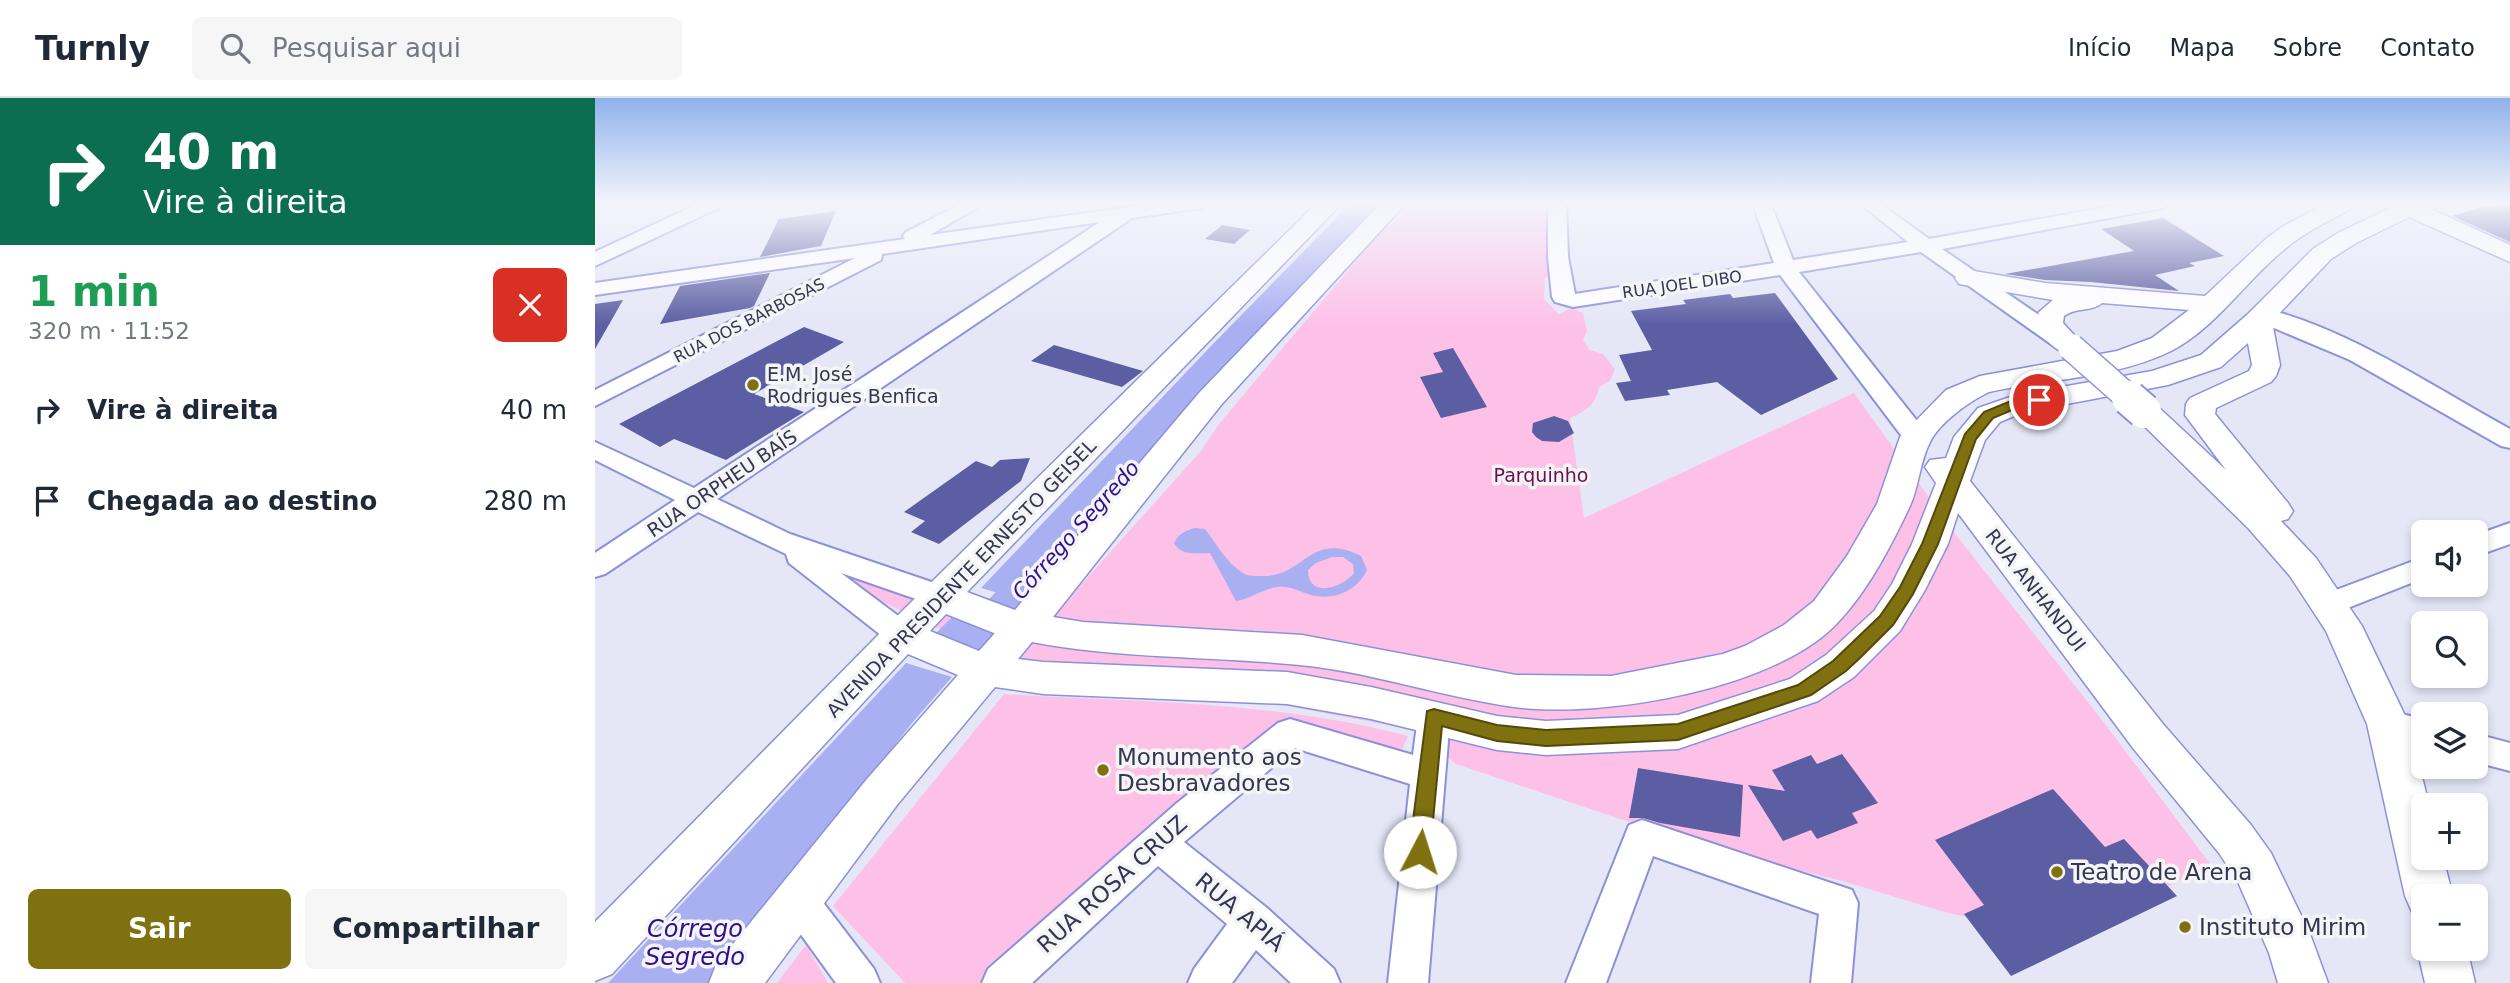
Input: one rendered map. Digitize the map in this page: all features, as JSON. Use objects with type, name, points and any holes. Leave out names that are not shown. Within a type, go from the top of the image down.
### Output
[{"type":"main road","name":"AVENIDA PRESIDENTE ERNESTO GEISEL","points":[[595,957],[952,602],[1292,243]]},
{"type":"main road","points":[[734,983],[977,667],[1210,399],[1356,243]]},
{"type":"main road","points":[[952,602],[1015,625],[1083,638],[1302,650],[1516,691],[1611,692],[1681,679],[1759,657],[1798,635],[1827,611],[1860,565],[1894,504],[1916,437],[1957,396],[1980,385],[2124,359],[2162,344],[2188,326],[2208,304],[2277,243]]},
{"type":"main road","points":[[913,640],[977,667],[1043,678],[1287,688],[1434,716],[1497,733],[1546,738],[1678,732],[1804,690],[1840,666],[1887,621],[1907,590],[1930,544],[1970,437],[1989,415],[2015,404],[2158,379],[2211,361],[2266,311],[2322,254],[2339,243]]},
{"type":"main road","points":[[2489,243],[2510,254]]},
{"type":"main road","points":[[1968,278],[2045,291],[2208,304]]},
{"type":"main road","points":[[2162,344],[2149,327],[2131,313],[2096,301],[2080,301],[2054,308],[2049,316],[2049,325],[2071,347],[2144,411],[2261,521],[2303,567],[2336,609]]},
{"type":"main road","points":[[2266,311],[2266,365],[2261,376],[2201,404],[2200,415],[2313,557],[2336,609],[2406,729],[2427,884]]},
{"type":"main road","name":"RUA ANHANDUI","points":[[1916,437],[2148,736],[2235,839],[2255,868],[2293,951],[2303,983]]},
{"type":"main road","points":[[2445,961],[2450,983]]},
{"type":"street","points":[[595,260],[630,243]]},
{"type":"street","name":"RUA DOS BARBOSAS","points":[[600,395],[900,243]]},
{"type":"street","points":[[595,289],[914,243]]},
{"type":"street","name":"RUA ORPHEU BAÍS","points":[[595,567],[1082,243]]},
{"type":"street","name":"RUA JOEL DIBO","points":[[1558,243],[1563,297],[1573,301],[1939,243]]},
{"type":"street","name":"RUA ANHANDUI","points":[[1776,243],[1786,269],[1916,437]]},
{"type":"street","points":[[1921,243],[2071,347]]},
{"type":"street","points":[[2266,311],[2374,365],[2510,440]]},
{"type":"street","points":[[595,450],[780,541],[952,602]]},
{"type":"street","points":[[2488,541],[2510,533]]},
{"type":"street","points":[[780,541],[913,640]]},
{"type":"street","points":[[2336,609],[2411,573]]},
{"type":"street","points":[[1408,983],[1434,716]]},
{"type":"street","name":"RUA ROSA CRUZ","points":[[1002,983],[1157,844],[1290,733],[1427,774]]},
{"type":"street","points":[[2488,751],[2510,757]]},
{"type":"street","points":[[1586,983],[1642,836],[1839,903],[1831,983]]},
{"type":"street","name":"RUA APIÁ","points":[[1157,844],[1254,921],[1320,983]]},
{"type":"street","points":[[799,901],[860,983]]},
{"type":"street","points":[[1208,983],[1254,921]]},
{"type":"green space","name":"Parquinho","points":[[1371,243],[1551,243],[1552,272],[1545,278],[1544,299],[1559,314],[1571,308],[1583,313],[1587,331],[1583,340],[1590,350],[1603,354],[1615,369],[1610,381],[1599,387],[1589,407],[1570,418],[1584,518],[1854,393],[1956,535],[2102,720],[2211,865],[2159,891],[2052,934],[1948,913],[1849,883],[1668,835],[1456,764],[1416,730],[1275,704],[991,685],[1201,451],[1219,424]]},
{"type":"green space","points":[[846,570],[1002,639],[987,651],[834,579]]},
{"type":"green space","points":[[1004,694],[1258,709],[1358,724],[1408,736],[1400,754],[1276,725],[1141,838],[981,983],[905,983],[833,906]]},
{"type":"green space","points":[[806,945],[828,983],[777,983]]},
{"type":"water","name":"Córrego Segredo","points":[[1312,243],[1349,243],[1026,601],[981,588]]},
{"type":"water","points":[[1205,529],[1228,559],[1248,575],[1276,575],[1318,551],[1330,548],[1344,549],[1361,556],[1367,570],[1351,589],[1328,597],[1278,587],[1236,601],[1210,553],[1185,552],[1174,543],[1185,531]],"holes":[[[1332,557],[1343,557],[1353,564],[1354,573],[1349,578],[1327,588],[1313,585],[1308,570],[1316,563]]]},
{"type":"water","name":"Córrego Segredo","points":[[961,608],[1006,624],[970,663],[924,645]]},
{"type":"water","name":"Córrego Segredo","points":[[906,663],[952,677],[912,723],[709,983],[608,983]]},
{"type":"building","points":[[767,243],[822,243],[821,246],[760,257]]},
{"type":"building","points":[[2122,243],[2204,243],[2224,256],[2189,263],[2195,266],[2155,275],[2179,291],[2005,274],[2134,251]]},
{"type":"building","points":[[770,273],[754,306],[750,308],[660,324],[680,286]]},
{"type":"building","points":[[1775,293],[1838,379],[1761,415],[1717,382],[1667,390],[1670,395],[1625,401],[1616,383],[1631,381],[1619,355],[1652,350],[1631,311],[1686,304],[1683,300],[1730,294],[1733,298]]},
{"type":"building","points":[[623,300],[595,349],[595,304]]},
{"type":"building","points":[[804,327],[844,342],[754,394],[804,412],[726,460],[674,439],[660,447],[619,424]]},
{"type":"building","points":[[1054,345],[1143,371],[1122,387],[1031,361]]},
{"type":"building","points":[[1453,348],[1487,407],[1441,418],[1420,377],[1443,372],[1433,353]]},
{"type":"building","points":[[1554,416],[1568,421],[1574,433],[1559,442],[1542,441],[1532,432],[1533,423]]},
{"type":"building","points":[[1030,458],[1021,481],[939,544],[911,532],[925,521],[904,512],[976,461],[992,467],[1000,460]]},
{"type":"building","points":[[1842,754],[1878,803],[1852,813],[1858,823],[1817,839],[1811,830],[1783,841],[1748,785],[1785,791],[1772,770],[1811,755],[1817,764]]},
{"type":"building","points":[[1638,768],[1743,785],[1740,837],[1643,818],[1629,818]]},
{"type":"building","name":"Teatro de Arena","points":[[2053,789],[2105,847],[2124,839],[2177,896],[2011,976],[1964,914],[1984,905],[1935,840]]},
{"type":"waterway","name":"Córrego Segredo","points":[[977,639],[1049,560]]},
{"type":"place","name":"E.M. José Rodrigues Benfica","points":[[753,385]]},
{"type":"place","name":"Monumento aos Desbravadores","points":[[1103,770]]},
{"type":"place","name":"Teatro de Arena","points":[[2057,872]]},
{"type":"place","name":"Instituto Mirim","points":[[2185,927]]},
{"type":"route","points":[[1420,852],[1434,716],[1497,733],[1546,738],[1678,732],[1804,690],[1840,666],[1887,621],[1907,590],[1930,544],[1970,437],[1989,415],[2015,404],[2039,400]]}]
